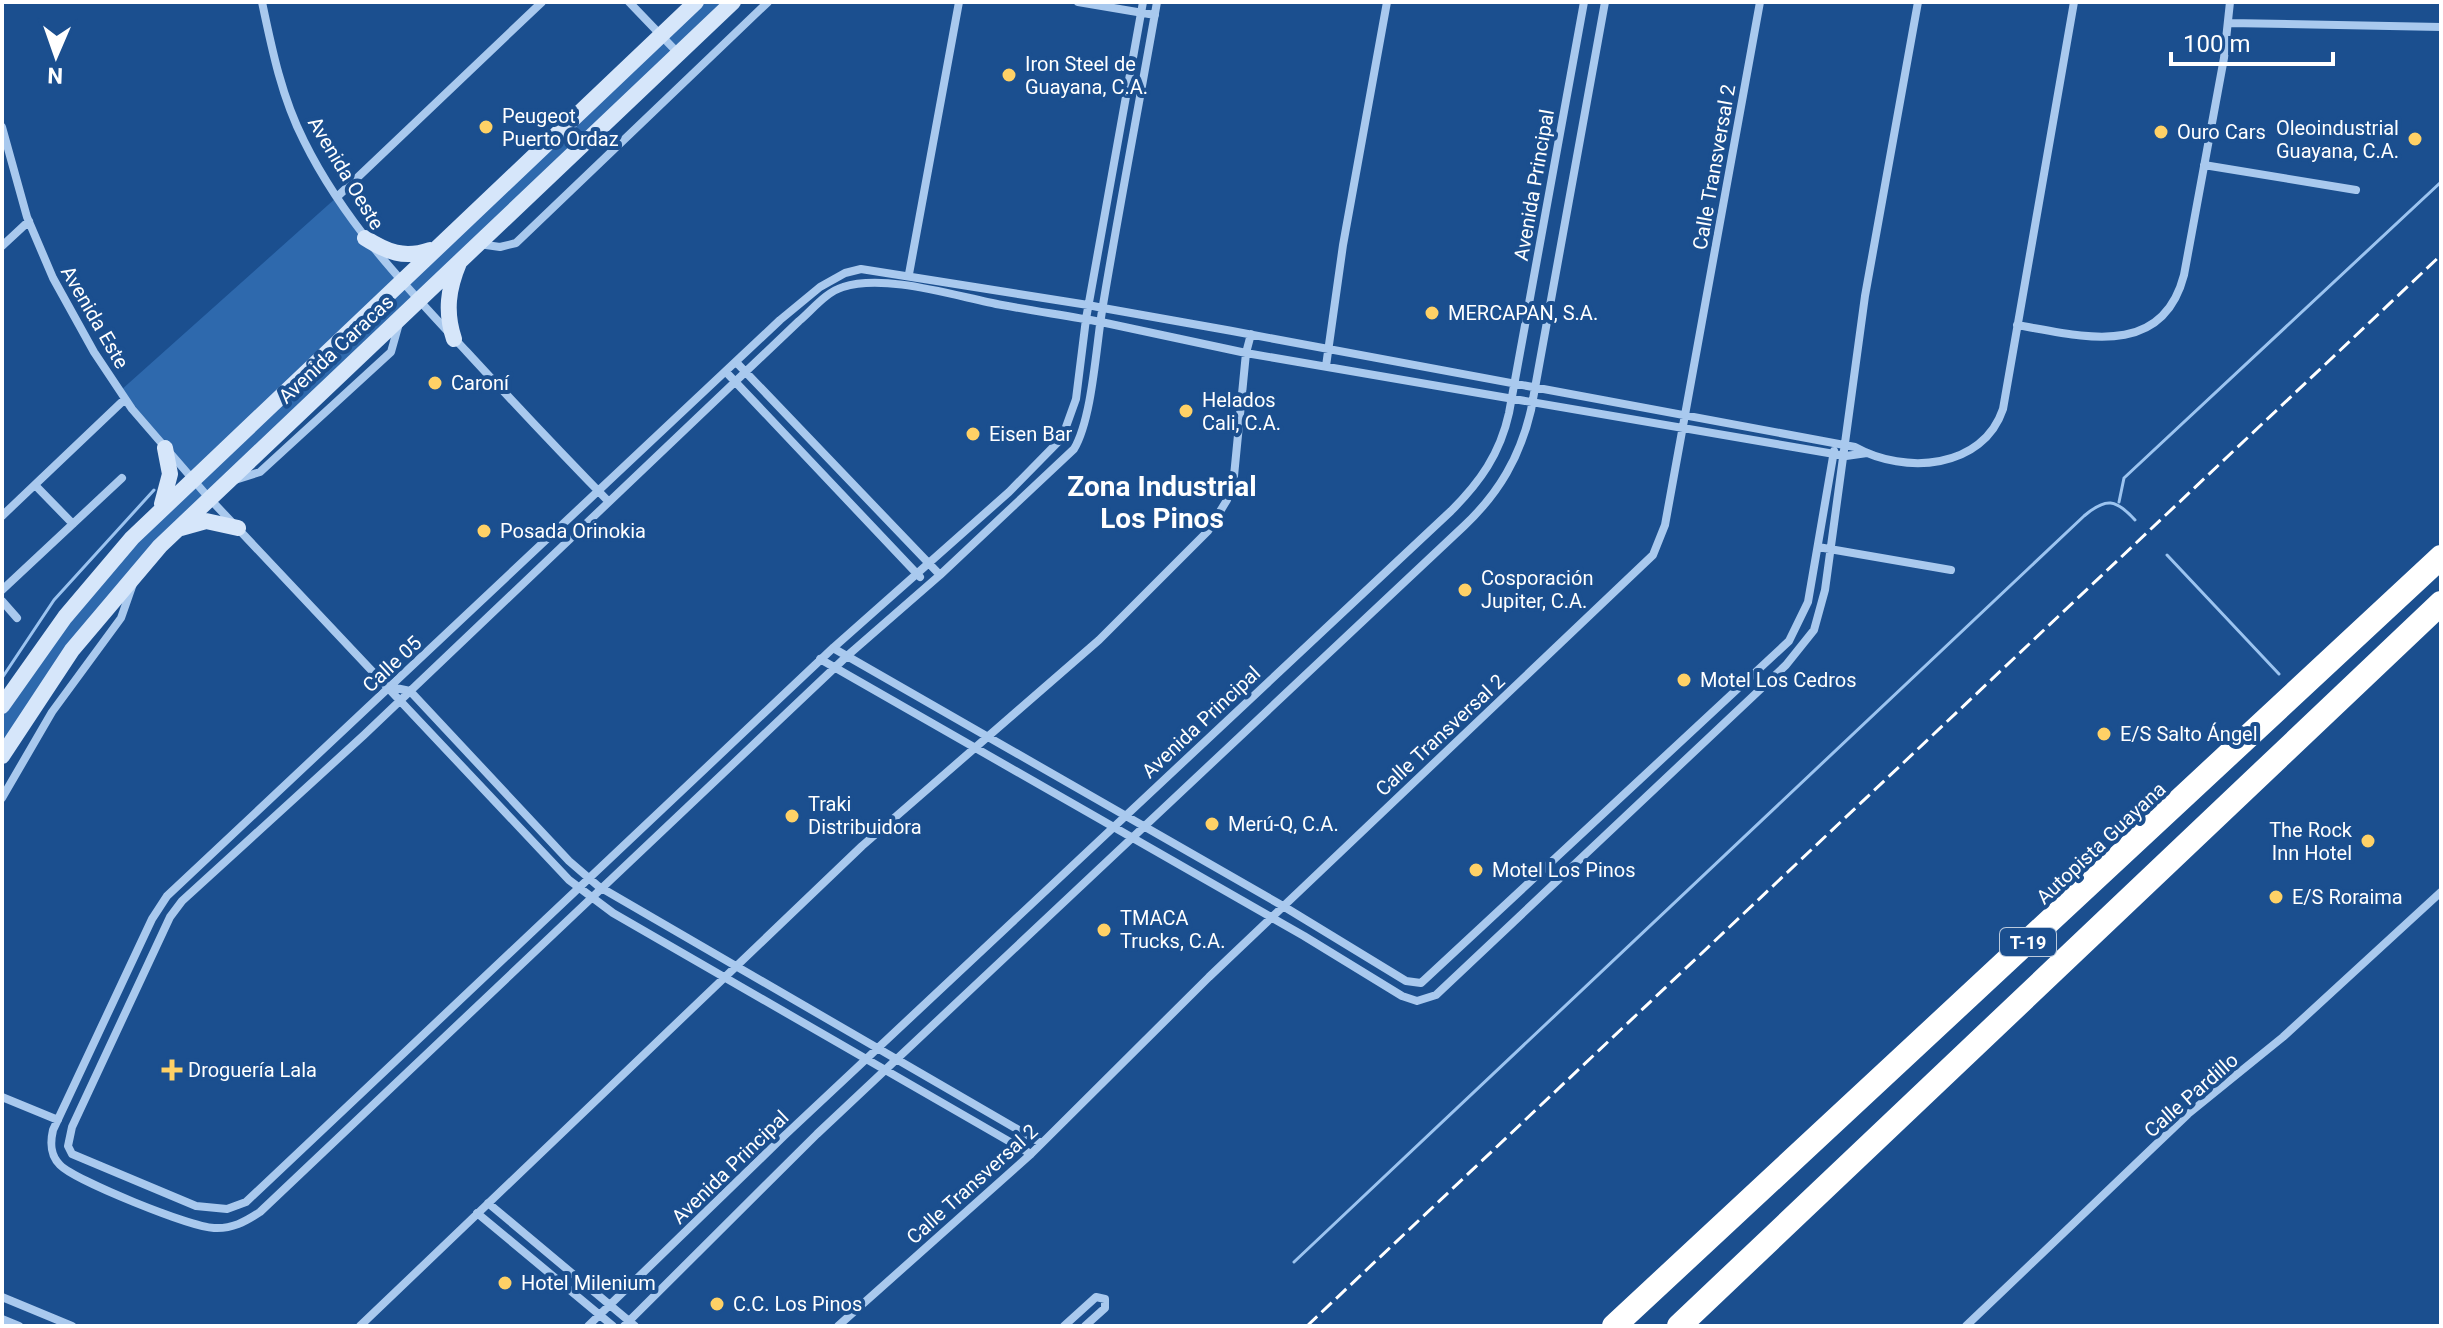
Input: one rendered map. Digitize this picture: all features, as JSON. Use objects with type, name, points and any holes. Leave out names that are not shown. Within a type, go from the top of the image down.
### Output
[{"type":"highway","points":[[2420,577],[2441,545]]},
{"type":"highway","name":"Autopista Guayana","points":[[1614,1326],[2441,557]]},
{"type":"highway","name":"T-19","points":[[1679,1326],[2441,603]]},
{"type":"street","name":"Avenida Oeste","points":[[262,2],[290,109],[303,140],[365,238],[454,339],[609,502]]},
{"type":"street","points":[[337,197],[542,2]]},
{"type":"street","points":[[629,2],[677,52]]},
{"type":"street","name":"Avenida Caracas","points":[[2,706],[85,592],[158,512],[696,2]]},
{"type":"street","name":"Avenida Caracas","points":[[2,756],[72,650],[138,569],[462,256],[733,2]]},
{"type":"street","points":[[475,244],[500,247],[516,243],[768,2]]},
{"type":"street","points":[[959,2],[909,274],[1685,413],[1847,445],[1867,453],[1913,462],[1938,462],[1962,455],[1986,440],[2003,409],[2074,2]]},
{"type":"street","points":[[1078,2],[1155,15]]},
{"type":"street","points":[[1143,2],[1088,305],[1076,399],[1068,428],[1029,472],[820,659],[296,1156],[307,1168],[847,656],[940,575],[1068,455],[1081,437],[1157,2]]},
{"type":"street","points":[[1326,366],[1387,2]]},
{"type":"street","name":"Avenida Principal","points":[[588,1326],[866,1059],[1474,487],[1488,468],[1505,431],[1584,2]]},
{"type":"street","name":"Avenida Principal","points":[[629,1324],[896,1058],[1489,499],[1503,482],[1522,444],[1533,402],[1605,2]]},
{"type":"street","name":"Calle Transversal 2","points":[[838,1326],[1031,1154],[1271,917],[1646,563],[1658,546],[1665,525],[1760,2]]},
{"type":"street","points":[[820,659],[1271,917],[1402,996],[1417,1001],[1436,995],[1797,655],[1818,620],[1846,456],[1845,432],[1865,296],[1918,2]]},
{"type":"street","points":[[2017,325],[2084,337],[2117,338],[2139,332],[2158,320],[2180,290],[2229,23],[2230,2]]},
{"type":"street","points":[[2229,23],[2441,27]]},
{"type":"street","points":[[1576,46],[1596,50]]},
{"type":"street","name":"Avenida Este","points":[[2,127],[4,143],[29,221],[63,298],[125,399],[209,498],[391,687],[399,702],[578,889],[590,899],[1031,1154]]},
{"type":"street","points":[[2204,165],[2356,190]]},
{"type":"street","points":[[2,246],[29,221]]},
{"type":"street","points":[[365,238],[394,253],[407,255],[435,248]]},
{"type":"street","points":[[454,339],[449,323],[449,292],[462,256]]},
{"type":"street","name":"Calle 05","points":[[307,1168],[260,1212],[236,1226],[214,1228],[187,1222],[85,1180],[66,1171],[52,1152],[51,1140],[58,1120],[157,908],[183,880],[598,491],[820,287],[853,270],[909,274]]},
{"type":"street","name":"Calle 05","points":[[296,1156],[246,1202],[220,1209],[185,1203],[72,1154],[68,1146],[72,1127],[170,917],[193,890],[399,702],[827,296],[843,287],[858,284],[904,287],[1004,305]]},
{"type":"street","points":[[1007,291],[1004,305],[1246,353],[1833,454],[1867,453]]},
{"type":"street","points":[[360,1326],[862,846],[1099,640],[1216,519],[1231,490],[1238,456],[1246,353],[1251,334]]},
{"type":"street","points":[[736,362],[940,575]]},
{"type":"street","points":[[726,372],[927,585]]},
{"type":"street","points":[[2,516],[125,399]]},
{"type":"street","points":[[1068,428],[1081,437]]},
{"type":"street","points":[[1417,1001],[1421,983],[1469,942],[1784,647],[1806,611],[1833,454],[1836,443],[1845,432]]},
{"type":"street","points":[[158,512],[169,488],[165,448]]},
{"type":"street","points":[[1488,468],[1503,482]]},
{"type":"street","points":[[2,590],[122,478]]},
{"type":"street","points":[[35,485],[73,524]]},
{"type":"street","points":[[1474,487],[1489,499]]},
{"type":"street","points":[[176,530],[206,521],[238,528]]},
{"type":"street","points":[[1818,547],[1951,570]]},
{"type":"street","points":[[2,798],[52,712],[121,618],[138,569]]},
{"type":"street","points":[[2,601],[17,618]]},
{"type":"street","points":[[1784,647],[1797,655]]},
{"type":"street","points":[[833,648],[1283,906],[1406,981],[1421,983]]},
{"type":"street","points":[[391,687],[410,691],[588,879],[601,889],[1041,1143]]},
{"type":"street","points":[[1730,697],[1741,708]]},
{"type":"street","points":[[1644,778],[1656,789]]},
{"type":"street","points":[[183,880],[193,890]]},
{"type":"street","name":"Calle Pardillo","points":[[1966,1326],[2188,1114],[2283,1037],[2441,892]]},
{"type":"street","points":[[1469,942],[1482,954]]},
{"type":"street","points":[[96,1039],[110,1045]]},
{"type":"street","points":[[949,1107],[960,1095]]},
{"type":"street","points":[[2,1097],[58,1120]]},
{"type":"street","points":[[352,1103],[364,1114]]},
{"type":"street","points":[[488,1203],[611,1305],[629,1324]]},
{"type":"street","points":[[477,1213],[613,1326]]},
{"type":"street","points":[[2,1297],[72,1326]]},
{"type":"street","points":[[1064,1326],[1096,1297],[1105,1299],[1105,1308],[1085,1326]]},
{"type":"street","points":[[2,1319],[19,1326]]},
{"type":"shaded area","points":[[696,2],[733,2],[160,546],[2,756],[2,706],[14,687],[191,479],[120,391],[337,197],[400,281]]},
{"type":"waterway","points":[[2119,502],[2124,478],[2441,182]]},
{"type":"waterway","points":[[2,678],[54,600],[154,490]]},
{"type":"waterway","points":[[1294,1262],[2084,516],[2105,503],[2111,503],[2135,520]]},
{"type":"waterway","points":[[2167,555],[2279,674]]},
{"type":"railway","points":[[1307,1326],[2441,255]]},
{"type":"place","name":"Iron Steel de Guayana, C.A.","points":[[1009,75]]},
{"type":"place","name":"Peugeot Puerto Ordaz","points":[[486,127]]},
{"type":"place","name":"Ouro Cars","points":[[2161,132]]},
{"type":"place","name":"Oleoindustrial Guayana, C.A.","points":[[2415,139]]},
{"type":"place","name":"MERCAPAN, S.A.","points":[[1432,313]]},
{"type":"place","name":"Caroní","points":[[435,383]]},
{"type":"place","name":"Helados Cali, C.A.","points":[[1186,411]]},
{"type":"place","name":"Eisen Bar","points":[[973,434]]},
{"type":"place","name":"Posada Orinokia","points":[[484,531]]},
{"type":"place","name":"Cosporación Jupiter, C.A.","points":[[1465,590]]},
{"type":"place","name":"Motel Los Cedros","points":[[1684,680]]},
{"type":"place","name":"E/S Salto Ángel","points":[[2104,734]]},
{"type":"place","name":"Traki Distribuidora","points":[[792,816]]},
{"type":"place","name":"Merú-Q, C.A.","points":[[1212,824]]},
{"type":"place","name":"The Rock Inn Hotel","points":[[2368,841]]},
{"type":"place","name":"Motel Los Pinos","points":[[1476,870]]},
{"type":"place","name":"E/S Roraima","points":[[2276,897]]},
{"type":"place","name":"TMACA Trucks, C.A.","points":[[1104,930]]},
{"type":"place","name":"Droguería Lala","points":[[172,1070]]},
{"type":"place","name":"Hotel Milenium","points":[[505,1283]]},
{"type":"place","name":"C.C. Los Pinos","points":[[717,1304]]},
{"type":"district","name":"Zona Industrial Los Pinos","points":[[1162,502]]}]
